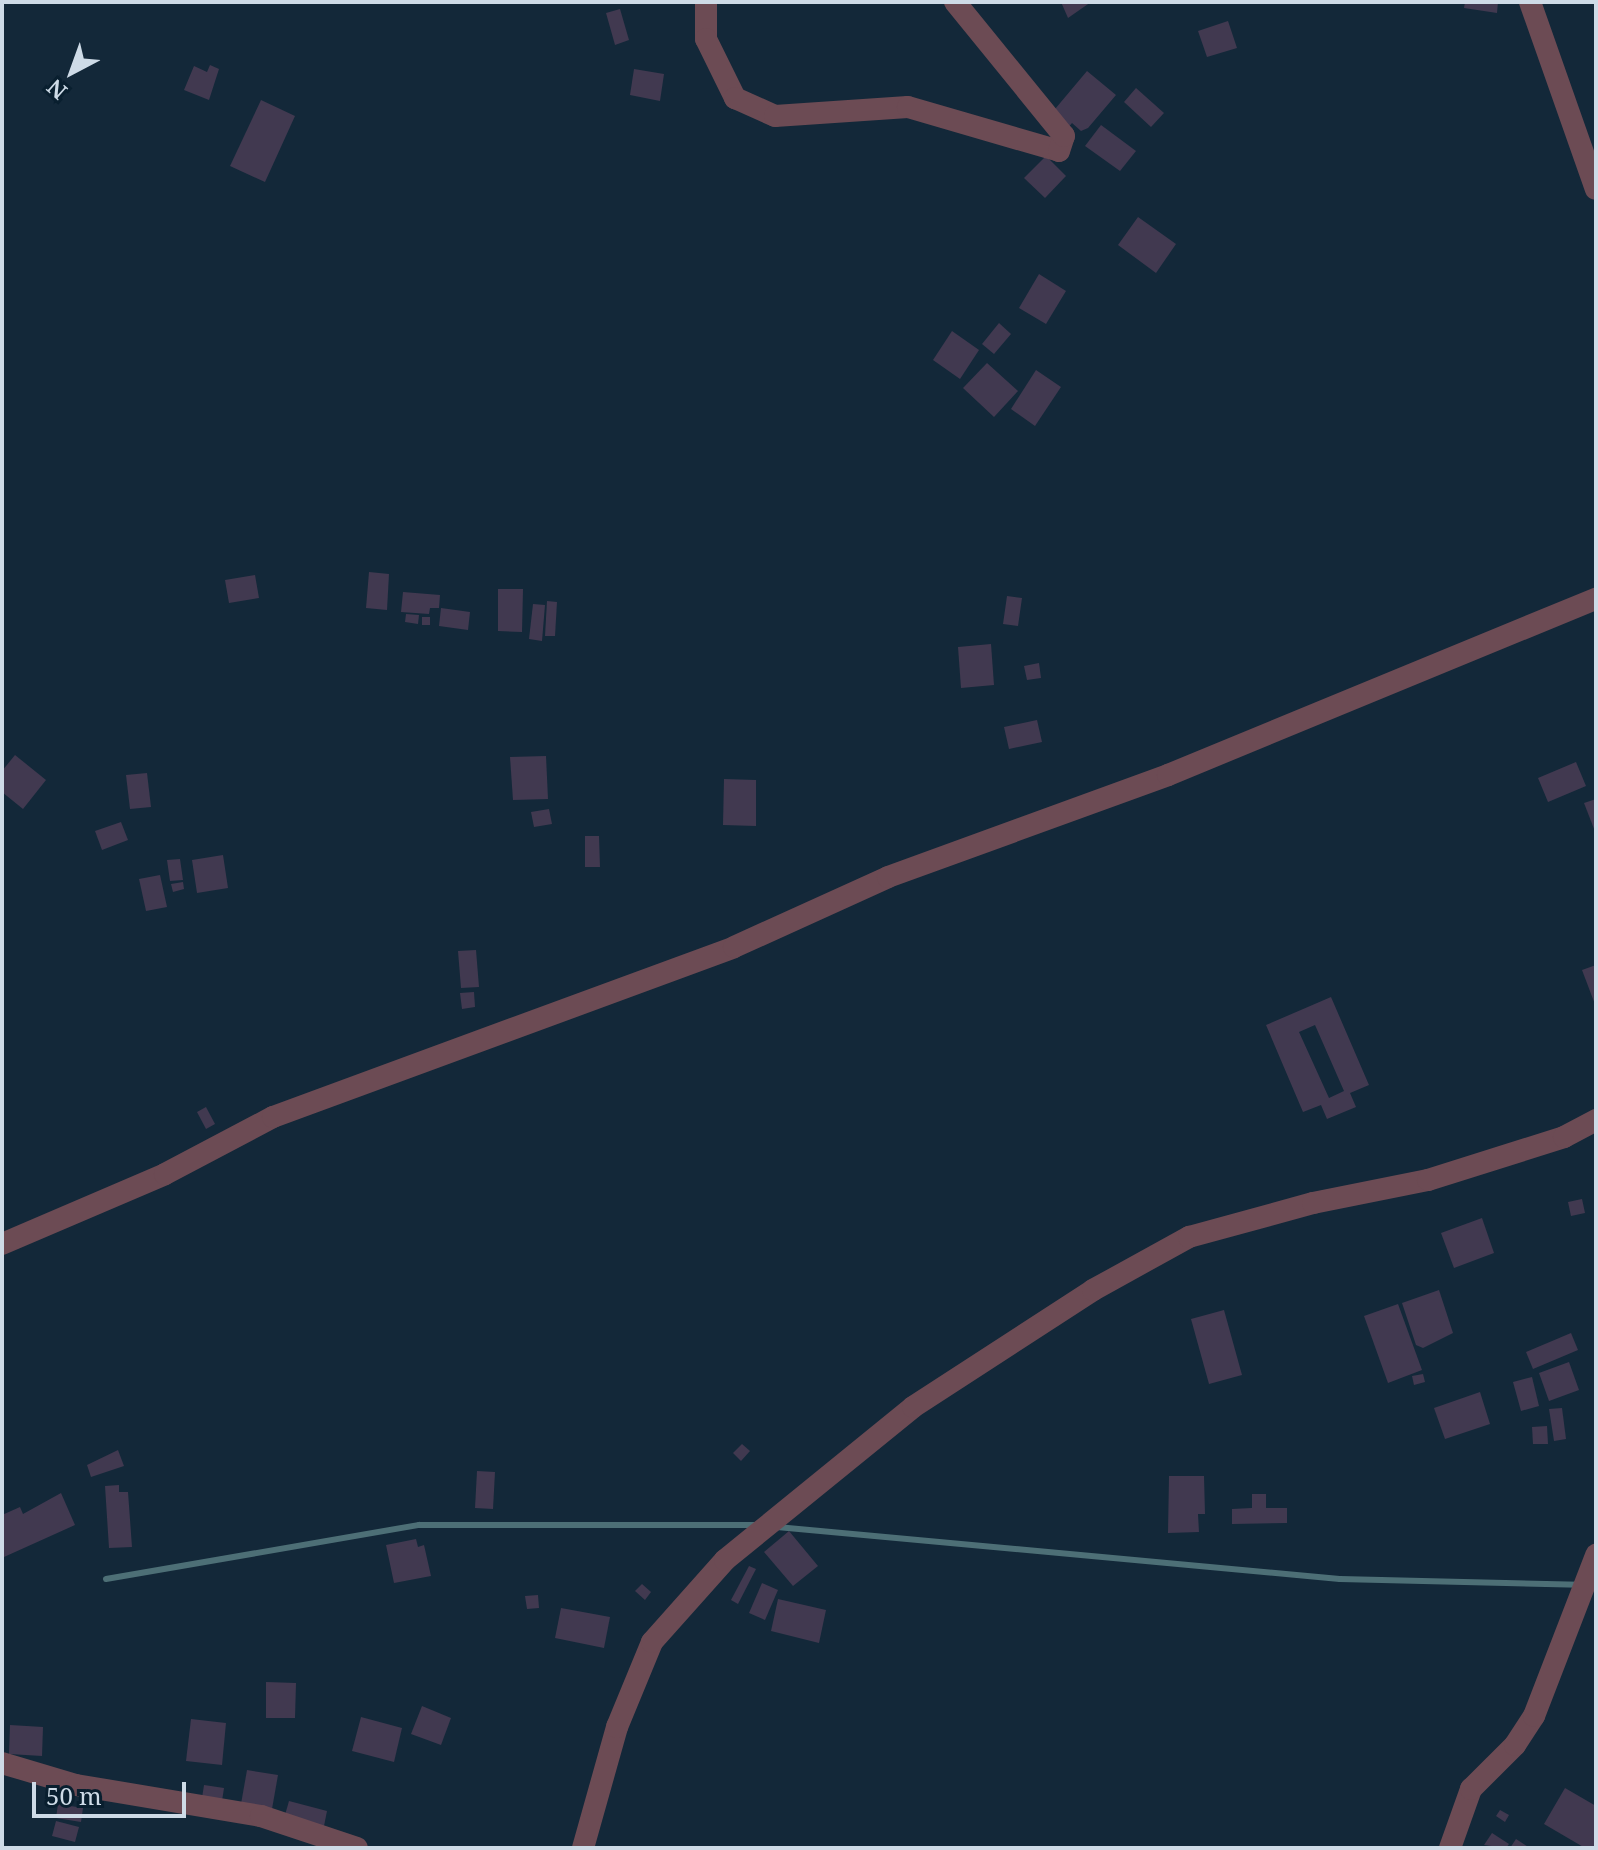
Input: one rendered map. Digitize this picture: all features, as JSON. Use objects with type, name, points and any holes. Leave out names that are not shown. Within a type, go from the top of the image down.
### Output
[{"type":"street","points":[[706,2],[706,39],[735,98],[775,116],[908,107],[1059,151],[1064,136],[955,2]]},
{"type":"street","points":[[1530,2],[1596,189]]},
{"type":"street","points":[[2,1244],[165,1174],[273,1117],[734,947],[888,877],[1168,775],[1596,599]]},
{"type":"street","points":[[583,1848],[622,1712],[652,1642],[725,1560],[913,1407],[1093,1290],[1189,1237],[1313,1203],[1428,1180],[1564,1137],[1596,1120]]},
{"type":"street","points":[[1456,1841],[1471,1789],[1515,1745],[1534,1716],[1596,1555]]},
{"type":"street","points":[[2,1763],[76,1785],[261,1816],[357,1848]]},
{"type":"building","points":[[1061,2],[1091,2],[1068,18]]},
{"type":"building","points":[[1465,2],[1498,2],[1497,13],[1464,8]]},
{"type":"building","points":[[620,9],[629,40],[615,45],[606,13]]},
{"type":"building","points":[[1228,21],[1237,48],[1207,57],[1198,31]]},
{"type":"building","points":[[210,65],[219,69],[209,100],[184,90],[194,66],[207,72]]},
{"type":"building","points":[[634,69],[664,74],[660,101],[630,95]]},
{"type":"building","points":[[1087,71],[1116,95],[1088,128],[1081,131],[1072,123],[1067,129],[1050,115]]},
{"type":"building","points":[[1136,88],[1164,113],[1151,127],[1124,102]]},
{"type":"building","points":[[261,100],[295,116],[265,182],[230,166]]},
{"type":"building","points":[[1101,125],[1136,151],[1120,171],[1085,146]]},
{"type":"building","points":[[1046,156],[1066,176],[1045,198],[1024,178]]},
{"type":"building","points":[[1138,217],[1176,244],[1156,273],[1118,245]]},
{"type":"building","points":[[1039,274],[1066,291],[1046,324],[1019,308]]},
{"type":"building","points":[[999,323],[1011,334],[994,354],[982,344]]},
{"type":"building","points":[[952,331],[979,350],[960,379],[933,360]]},
{"type":"building","points":[[987,363],[1018,391],[994,417],[963,388]]},
{"type":"building","points":[[1036,370],[1061,387],[1035,426],[1011,409]]},
{"type":"building","points":[[369,572],[389,574],[387,610],[366,608]]},
{"type":"building","points":[[255,575],[259,598],[229,603],[225,580]]},
{"type":"building","points":[[498,589],[523,589],[522,632],[498,631]]},
{"type":"building","points":[[403,592],[440,595],[439,608],[430,608],[429,614],[401,612]]},
{"type":"building","points":[[1007,596],[1022,598],[1018,626],[1003,624]]},
{"type":"building","points":[[547,601],[557,602],[555,636],[545,636]]},
{"type":"building","points":[[533,604],[545,605],[542,641],[529,639]]},
{"type":"building","points":[[441,608],[470,612],[468,630],[439,626]]},
{"type":"building","points":[[406,614],[419,615],[418,624],[405,622]]},
{"type":"building","points":[[422,617],[430,617],[430,625],[422,625]]},
{"type":"building","points":[[991,644],[994,685],[961,688],[958,647]]},
{"type":"building","points":[[1039,663],[1041,678],[1027,680],[1024,666]]},
{"type":"building","points":[[1037,720],[1042,742],[1009,749],[1004,727]]},
{"type":"building","points":[[15,755],[46,780],[23,809],[2,792],[2,771]]},
{"type":"building","points":[[546,756],[548,799],[513,800],[510,757]]},
{"type":"building","points":[[1576,762],[1586,786],[1548,802],[1538,778]]},
{"type":"building","points":[[147,773],[151,807],[130,809],[126,775]]},
{"type":"building","points":[[724,779],[756,780],[756,826],[723,825]]},
{"type":"building","points":[[1596,799],[1596,834],[1584,803]]},
{"type":"building","points":[[549,809],[552,824],[534,827],[531,812]]},
{"type":"building","points":[[121,822],[128,840],[102,850],[95,831]]},
{"type":"building","points":[[585,836],[599,836],[600,867],[585,867]]},
{"type":"building","points":[[223,855],[228,888],[197,893],[192,860]]},
{"type":"building","points":[[180,859],[183,880],[170,881],[167,860]]},
{"type":"building","points":[[160,875],[167,907],[146,911],[139,879]]},
{"type":"building","points":[[183,882],[184,889],[173,892],[171,884]]},
{"type":"building","points":[[476,950],[479,987],[461,988],[458,951]]},
{"type":"building","points":[[1596,965],[1596,1007],[1582,970]]},
{"type":"building","points":[[474,992],[475,1007],[462,1009],[460,993]]},
{"type":"building","points":[[1331,997],[1369,1085],[1350,1093],[1356,1107],[1327,1119],[1321,1105],[1303,1112],[1266,1025]],"holes":[[[1315,1025],[1344,1091],[1329,1098],[1299,1032]]]},
{"type":"building","points":[[206,1107],[215,1124],[206,1129],[197,1112]]},
{"type":"building","points":[[1582,1199],[1585,1213],[1571,1216],[1568,1202]]},
{"type":"building","points":[[1482,1218],[1494,1253],[1454,1268],[1441,1233]]},
{"type":"building","points":[[1439,1290],[1453,1333],[1423,1348],[1416,1345],[1402,1303]]},
{"type":"building","points":[[1398,1304],[1422,1370],[1388,1383],[1364,1316]]},
{"type":"building","points":[[1224,1310],[1242,1375],[1209,1384],[1191,1319]]},
{"type":"building","points":[[1571,1333],[1578,1350],[1533,1369],[1526,1352]]},
{"type":"building","points":[[1569,1362],[1579,1390],[1549,1401],[1539,1373]]},
{"type":"building","points":[[1423,1374],[1425,1382],[1414,1385],[1412,1376]]},
{"type":"building","points":[[1532,1377],[1539,1406],[1521,1411],[1513,1382]]},
{"type":"building","points":[[1480,1392],[1490,1424],[1445,1439],[1434,1408]]},
{"type":"building","points":[[1562,1408],[1566,1439],[1554,1441],[1549,1409]]},
{"type":"building","points":[[1547,1426],[1548,1444],[1533,1444],[1532,1427]]},
{"type":"building","points":[[742,1444],[750,1451],[741,1461],[733,1453]]},
{"type":"building","points":[[118,1450],[124,1466],[91,1477],[87,1465]]},
{"type":"building","points":[[477,1471],[495,1472],[493,1509],[475,1508]]},
{"type":"building","points":[[1169,1476],[1204,1476],[1205,1514],[1198,1514],[1199,1532],[1168,1533]]},
{"type":"building","points":[[119,1485],[119,1492],[128,1492],[132,1547],[109,1548],[105,1486]]},
{"type":"building","points":[[61,1493],[75,1525],[4,1557],[2,1515],[20,1507],[23,1514]]},
{"type":"building","points":[[1252,1494],[1266,1494],[1266,1508],[1287,1508],[1287,1523],[1232,1524],[1232,1509],[1252,1508]]},
{"type":"building","points":[[789,1531],[818,1566],[793,1586],[764,1552]]},
{"type":"building","points":[[416,1539],[418,1547],[424,1545],[431,1576],[394,1583],[386,1545]]},
{"type":"building","points":[[749,1566],[756,1569],[738,1604],[731,1600]]},
{"type":"building","points":[[762,1583],[778,1590],[765,1620],[749,1613]]},
{"type":"building","points":[[642,1584],[651,1592],[645,1600],[635,1591]]},
{"type":"building","points":[[538,1595],[539,1608],[527,1609],[525,1596]]},
{"type":"building","points":[[778,1599],[826,1610],[819,1643],[771,1631]]},
{"type":"building","points":[[561,1608],[610,1617],[604,1648],[555,1638]]},
{"type":"building","points":[[266,1682],[296,1683],[295,1718],[266,1718]]},
{"type":"building","points":[[422,1706],[451,1718],[441,1745],[411,1734]]},
{"type":"building","points":[[361,1717],[402,1728],[394,1762],[352,1751]]},
{"type":"building","points":[[191,1719],[226,1723],[222,1765],[186,1761]]},
{"type":"building","points":[[10,1725],[43,1727],[42,1756],[9,1754]]},
{"type":"building","points":[[247,1770],[278,1775],[272,1809],[241,1804]]},
{"type":"building","points":[[204,1785],[224,1788],[222,1801],[202,1798]]},
{"type":"building","points":[[1565,1788],[1596,1806],[1596,1848],[1585,1848],[1544,1824]]},
{"type":"building","points":[[289,1801],[327,1811],[324,1826],[285,1815]]},
{"type":"building","points":[[58,1804],[83,1808],[81,1822],[56,1818]]},
{"type":"building","points":[[1500,1810],[1509,1815],[1505,1822],[1496,1816]]},
{"type":"building","points":[[56,1821],[79,1827],[75,1842],[52,1836]]},
{"type":"building","points":[[1492,1833],[1509,1844],[1506,1848],[1484,1845]]},
{"type":"building","points":[[1516,1839],[1530,1848],[1510,1848]]},
{"type":"waterway","points":[[106,1579],[419,1525],[758,1525]]},
{"type":"waterway","points":[[777,1527],[1340,1579],[1579,1585]]}]
